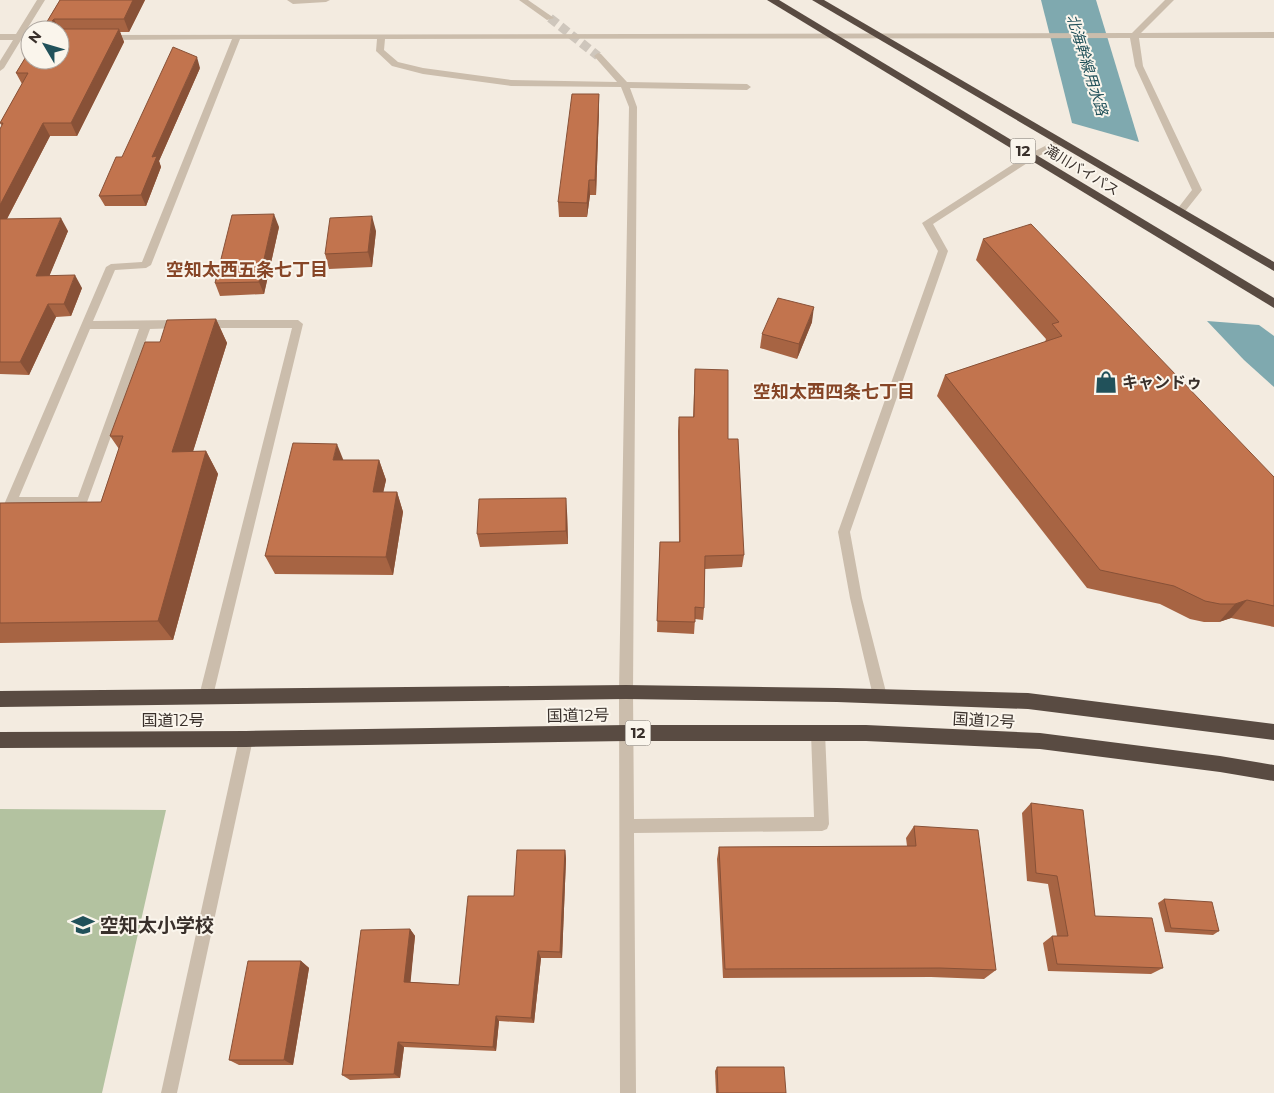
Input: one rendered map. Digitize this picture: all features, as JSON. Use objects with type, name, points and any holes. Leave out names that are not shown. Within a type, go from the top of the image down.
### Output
[{"type":"highway","name":"滝川バイパス","points":[[772,0],[1274,304]]},
{"type":"highway","name":"滝川バイパス","points":[[817,0],[1274,267]]},
{"type":"highway","name":"国道12号","points":[[0,699],[626,692],[880,696],[1028,701],[1274,732]]},
{"type":"highway","name":"国道12号","points":[[0,740],[246,739],[627,733],[866,733],[1040,741],[1220,764],[1274,773]]},
{"type":"street","points":[[0,68],[41,0]]},
{"type":"street","points":[[291,0],[293,2],[326,0]]},
{"type":"street","points":[[523,0],[550,18]]},
{"type":"street","points":[[1134,35],[1170,0]]},
{"type":"street","points":[[1134,35],[1140,66],[1196,190],[1180,212]]},
{"type":"street","points":[[99,37],[1274,35]]},
{"type":"street","points":[[0,37],[19,37]]},
{"type":"street","points":[[0,528],[111,267],[146,265],[237,37]]},
{"type":"street","points":[[381,37],[380,51],[395,64],[423,71],[511,83],[748,87]]},
{"type":"street","points":[[598,56],[624,84],[633,107],[626,692],[628,1093]]},
{"type":"street","points":[[880,696],[856,598],[844,532],[943,250],[927,224],[1032,156],[1059,142]]},
{"type":"street","points":[[11,502],[82,502],[146,324]]},
{"type":"street","points":[[86,325],[298,324],[206,696]]},
{"type":"street","points":[[627,826],[822,824],[818,733]]},
{"type":"street","points":[[169,1093],[246,739]]},
{"type":"green space","name":"空知太小学校","points":[[0,809],[166,810],[102,1093],[0,1093]]},
{"type":"water","name":"北海幹線用水路","points":[[1041,0],[1096,0],[1139,142],[1072,123]]},
{"type":"water","points":[[1207,321],[1259,325],[1274,336],[1274,387],[1244,360]]},
{"type":"building","points":[[60,0],[133,0],[124,19],[48,20]]},
{"type":"building","points":[[70,29],[119,29],[71,123],[43,123],[0,205],[0,129],[3,123],[0,123],[28,73],[16,73],[20,66],[20,70],[70,70]]},
{"type":"building","points":[[173,47],[197,57],[152,157],[157,156],[141,195],[99,196],[116,157],[122,157]]},
{"type":"building","points":[[572,94],[599,94],[595,180],[589,180],[587,203],[558,202]]},
{"type":"building","points":[[274,214],[259,282],[215,283],[232,215]]},
{"type":"building","points":[[372,216],[368,252],[325,254],[330,218]]},
{"type":"building","points":[[61,218],[36,276],[75,275],[64,304],[48,304],[20,362],[0,362],[0,219]]},
{"type":"building","points":[[1031,224],[1274,477],[1274,606],[1247,600],[1235,604],[1205,601],[1174,586],[1100,570],[945,375],[1062,336],[1052,324],[1059,322],[983,239]]},
{"type":"building","points":[[778,298],[814,307],[799,344],[762,334]]},
{"type":"building","points":[[216,319],[172,452],[206,451],[158,621],[0,623],[0,503],[101,502],[123,436],[110,436],[145,342],[160,342],[167,320]]},
{"type":"building","points":[[695,369],[728,370],[728,439],[738,439],[744,555],[705,556],[704,608],[695,607],[695,622],[657,621],[660,542],[680,542],[679,417],[694,417]]},
{"type":"building","points":[[293,443],[337,444],[333,460],[379,460],[373,492],[397,492],[386,557],[265,556]]},
{"type":"building","points":[[566,498],[566,531],[477,534],[479,499]]},
{"type":"building","points":[[1031,803],[1083,810],[1095,916],[1152,918],[1163,968],[1057,964],[1052,936],[1068,936],[1057,876],[1036,873]]},
{"type":"building","points":[[914,826],[978,830],[996,970],[940,968],[725,969],[719,847],[916,846]]},
{"type":"building","points":[[517,850],[565,850],[560,952],[538,951],[531,1018],[496,1016],[493,1047],[398,1042],[394,1074],[342,1075],[361,930],[410,929],[404,982],[459,985],[468,896],[514,896]]},
{"type":"building","points":[[1164,899],[1212,902],[1219,931],[1171,928]]},
{"type":"building","points":[[248,961],[301,961],[284,1060],[229,1060]]},
{"type":"building","points":[[717,1067],[784,1067],[786,1093],[718,1093]]},
{"type":"tunnel","points":[[550,18],[598,56]]},
{"type":"place","name":"キャンドゥ","points":[[1106,382]]},
{"type":"place","name":"空知太小学校","points":[[83,925]]},
{"type":"district","name":"空知太西五条七丁目","points":[[247,270]]},
{"type":"district","name":"空知太西四条七丁目","points":[[834,392]]}]
